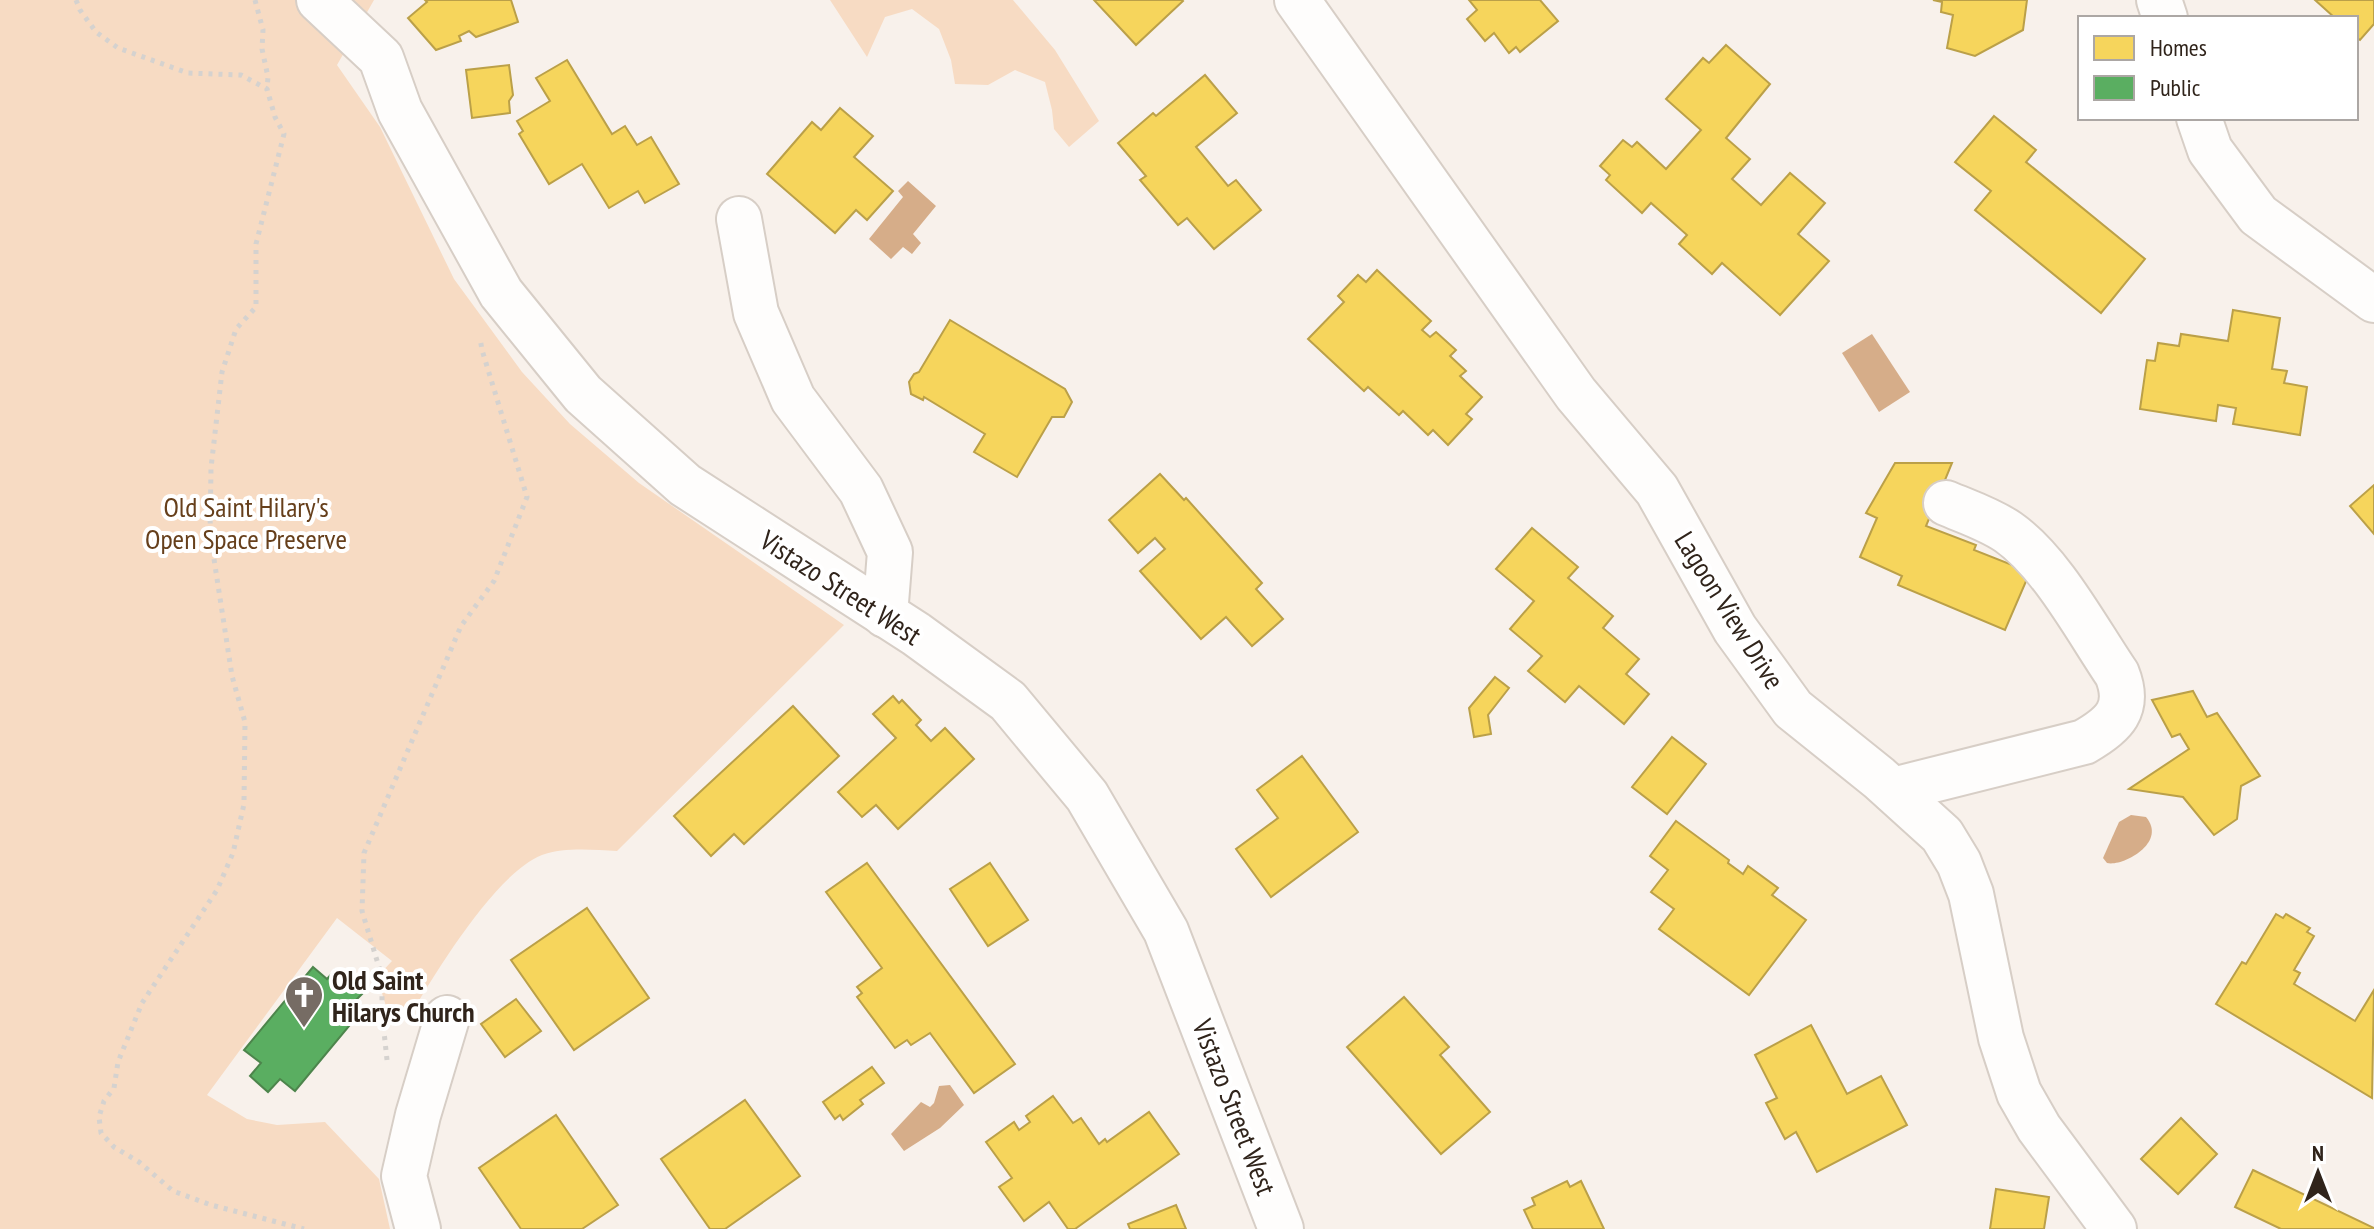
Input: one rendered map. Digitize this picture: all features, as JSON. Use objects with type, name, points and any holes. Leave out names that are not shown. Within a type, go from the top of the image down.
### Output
[{"type":"street","name":"Vistazo Street West","points":[[319,0],[381,58],[400,111],[501,293],[583,394],[685,485],[916,634],[1008,701],[1087,796],[1166,931],[1281,1229]]},
{"type":"street","name":"Lagoon View Drive","points":[[1297,0],[1576,394],[1657,490],[1735,629],[1793,709],[1893,790],[1942,835],[1959,863],[1971,894],[2001,1038],[2019,1093],[2039,1128],[2114,1229]]},
{"type":"street","points":[[2200,120],[2210,150],[2258,215],[2374,300]]},
{"type":"street","points":[[739,219],[756,313],[793,399],[861,490],[890,552],[885,615]]},
{"type":"street","points":[[1893,790],[2084,742],[2113,722],[2123,700],[2123,689],[2117,674],[2041,562],[1994,523],[1946,503]]},
{"type":"street","points":[[418,1229],[404,1176],[418,1115],[447,1018]]},
{"type":"path","points":[[76,0],[96,32],[118,48],[188,73],[241,75],[267,89]]},
{"type":"path","points":[[255,0],[263,30],[267,89],[275,117],[284,134],[256,244],[256,307],[236,329],[222,372],[211,468],[210,533],[232,676],[245,722],[244,804],[233,853],[217,890],[142,1003],[118,1062],[114,1088],[104,1101],[99,1117],[101,1133],[114,1147],[139,1162],[173,1191],[211,1205],[304,1229]]},
{"type":"path","points":[[388,1071],[382,977],[362,911],[364,853],[461,626],[494,581],[527,497],[480,336]]},
{"type":"green space","name":"Old Saint Hilary's Open Space Preserve","points":[[0,0],[374,0],[337,65],[380,127],[454,279],[522,372],[570,424],[639,483],[844,625],[617,851],[551,852],[524,865],[506,881],[470,924],[412,1012],[386,1006],[377,977],[392,961],[337,918],[207,1095],[247,1119],[277,1125],[325,1122],[379,1179],[390,1229],[0,1229]]},
{"type":"green space","points":[[830,0],[1013,0],[1055,50],[1099,121],[1069,147],[1054,129],[1045,82],[1015,70],[988,85],[955,84],[951,60],[939,29],[912,9],[885,17],[867,57]]},
{"type":"shaded area","points":[[908,181],[936,206],[913,234],[921,243],[912,254],[903,247],[891,259],[869,239],[903,197],[898,191]]},
{"type":"shaded area","points":[[1872,334],[1910,392],[1879,412],[1842,353]]},
{"type":"shaded area","points":[[2131,815],[2146,817],[2151,827],[2147,844],[2132,857],[2107,863],[2103,858],[2119,822]]},
{"type":"shaded area","points":[[950,1085],[964,1105],[940,1128],[904,1151],[891,1134],[921,1102],[930,1107],[934,1103],[939,1086]]},
{"type":"building: Homes","points":[[425,0],[511,0],[518,22],[476,37],[469,31],[459,36],[461,41],[436,50],[408,18],[427,2]]},
{"type":"building: Homes","points":[[1094,0],[1182,0],[1183,1],[1136,45]]},
{"type":"building: Homes","points":[[1469,0],[1540,0],[1558,21],[1520,52],[1516,47],[1509,53],[1494,33],[1485,41],[1467,19],[1477,10]]},
{"type":"building: Homes","points":[[1933,0],[2027,0],[2023,30],[1975,56],[1947,48],[1953,15],[1941,12],[1942,2]]},
{"type":"building: Homes","points":[[2315,0],[2374,0],[2374,24],[2360,40],[2358,16],[2333,16]]},
{"type":"building: Homes","points":[[1726,45],[1770,84],[1726,138],[1750,159],[1732,179],[1761,205],[1790,173],[1825,203],[1798,234],[1829,261],[1780,315],[1722,263],[1712,274],[1679,244],[1687,235],[1651,203],[1642,213],[1606,180],[1610,175],[1600,166],[1623,140],[1632,147],[1637,142],[1666,169],[1701,130],[1666,99],[1703,58],[1709,63]]},
{"type":"building: Homes","points":[[567,60],[612,134],[625,126],[637,145],[651,137],[679,184],[645,203],[638,191],[609,208],[582,164],[549,184],[519,134],[523,131],[517,121],[550,101],[536,78]]},
{"type":"building: Homes","points":[[509,65],[513,95],[509,101],[510,113],[472,118],[466,70]]},
{"type":"building: Homes","points":[[1205,75],[1237,113],[1196,147],[1228,186],[1236,180],[1261,210],[1214,249],[1187,218],[1178,225],[1140,180],[1146,176],[1118,143]]},
{"type":"building: Homes","points":[[840,108],[873,136],[854,157],[893,191],[867,220],[856,210],[835,233],[767,174],[812,122],[821,130]]},
{"type":"building: Homes","points":[[1994,116],[2036,150],[2026,162],[2145,259],[2101,313],[1975,210],[1991,191],[1955,162]]},
{"type":"building: Homes","points":[[1377,270],[1431,321],[1422,330],[1430,337],[1436,332],[1456,350],[1450,356],[1466,371],[1460,376],[1482,397],[1466,414],[1472,419],[1448,445],[1433,430],[1428,435],[1403,411],[1399,415],[1368,387],[1364,391],[1308,339],[1344,302],[1338,296],[1358,275],[1366,282]]},
{"type":"building: Homes","points":[[2233,310],[2280,318],[2272,369],[2287,371],[2284,383],[2307,387],[2300,435],[2233,424],[2236,408],[2218,405],[2216,421],[2140,409],[2147,360],[2155,361],[2158,343],[2179,346],[2181,334],[2228,341]]},
{"type":"building: Homes","points":[[950,320],[1065,389],[1072,402],[1064,417],[1052,417],[1017,477],[974,452],[985,434],[924,397],[923,400],[911,394],[909,382],[919,372]]},
{"type":"building: Homes","points":[[1895,463],[1952,463],[1926,526],[1976,545],[1974,550],[2030,572],[2005,630],[1898,585],[1902,576],[1860,557],[1877,518],[1866,513]]},
{"type":"building: Homes","points":[[1160,474],[1184,500],[1186,498],[1262,583],[1256,589],[1283,619],[1252,646],[1226,617],[1201,639],[1140,571],[1165,549],[1155,538],[1138,553],[1109,520]]},
{"type":"building: Homes","points":[[2374,485],[2374,534],[2350,506]]},
{"type":"building: Homes","points":[[1532,528],[1578,567],[1568,578],[1613,616],[1603,628],[1639,659],[1626,674],[1649,694],[1624,724],[1579,686],[1565,702],[1528,671],[1542,656],[1510,629],[1534,601],[1496,569]]},
{"type":"building: Homes","points":[[1495,677],[1509,688],[1488,715],[1491,734],[1474,737],[1469,708]]},
{"type":"building: Homes","points":[[2193,691],[2207,717],[2217,713],[2260,776],[2241,786],[2237,819],[2214,835],[2183,797],[2129,789],[2189,749],[2180,734],[2172,737],[2152,700]]},
{"type":"building: Homes","points":[[893,696],[899,703],[902,700],[921,720],[916,725],[931,741],[945,728],[974,759],[898,829],[876,805],[862,817],[838,792],[896,738],[873,714]]},
{"type":"building: Homes","points":[[793,706],[839,756],[744,844],[734,834],[711,856],[674,816]]},
{"type":"building: Homes","points":[[1672,737],[1706,764],[1667,814],[1632,787]]},
{"type":"building: Homes","points":[[1302,756],[1358,832],[1271,897],[1236,849],[1278,818],[1257,790]]},
{"type":"building: Homes","points":[[1676,821],[1743,874],[1748,866],[1778,888],[1772,895],[1806,920],[1749,995],[1659,929],[1674,909],[1651,892],[1668,870],[1650,856]]},
{"type":"building: Homes","points":[[867,863],[1015,1064],[974,1093],[930,1033],[911,1045],[907,1040],[895,1048],[857,997],[862,993],[857,987],[882,968],[826,892]]},
{"type":"building: Homes","points":[[990,863],[1028,920],[988,946],[950,889]]},
{"type":"building: Homes","points":[[587,908],[649,998],[574,1050],[511,960]]},
{"type":"building: Homes","points":[[2276,914],[2283,918],[2286,914],[2310,928],[2307,932],[2314,936],[2294,970],[2300,973],[2294,984],[2355,1021],[2374,990],[2372,1098],[2216,1004],[2242,962],[2246,964]]},
{"type":"building: Homes","points":[[1404,997],[1449,1047],[1440,1055],[1490,1112],[1441,1154],[1347,1047]]},
{"type":"building: Homes","points":[[516,999],[541,1031],[505,1057],[481,1024]]},
{"type":"building: Homes","points":[[1811,1025],[1847,1094],[1881,1076],[1907,1125],[1817,1172],[1796,1132],[1785,1139],[1766,1103],[1777,1098],[1755,1055]]},
{"type":"building: Homes","points":[[872,1067],[884,1083],[860,1100],[863,1104],[843,1120],[840,1115],[835,1119],[823,1102]]},
{"type":"building: Homes","points":[[1053,1096],[1073,1123],[1081,1118],[1099,1144],[1105,1139],[1107,1142],[1149,1112],[1179,1154],[1075,1229],[1068,1229],[1049,1202],[1024,1221],[999,1187],[1012,1178],[986,1142],[1014,1122],[1019,1130],[1030,1122],[1026,1116]]},
{"type":"building: Homes","points":[[745,1100],[800,1176],[725,1229],[710,1229],[661,1159]]},
{"type":"building: Homes","points":[[556,1115],[618,1205],[582,1229],[521,1229],[479,1168]]},
{"type":"building: Homes","points":[[2181,1118],[2217,1154],[2178,1194],[2141,1159]]},
{"type":"building: Homes","points":[[2253,1170],[2374,1229],[2281,1229],[2235,1207]]},
{"type":"building: Homes","points":[[1567,1181],[1570,1187],[1581,1181],[1604,1229],[1533,1229],[1524,1210],[1535,1205],[1532,1198]]},
{"type":"building: Homes","points":[[1996,1189],[2049,1197],[2044,1229],[1990,1229]]},
{"type":"building: Homes","points":[[1176,1205],[1186,1229],[1130,1229],[1128,1224]]},
{"type":"building: Public","name":"Old Saint Hilarys Church","points":[[313,967],[327,979],[335,970],[363,993],[355,1001],[364,1008],[295,1091],[280,1079],[268,1092],[250,1076],[261,1063],[244,1050]]},
{"type":"place","name":"Old Saint Hilarys Church","points":[[304,1029]]}]
